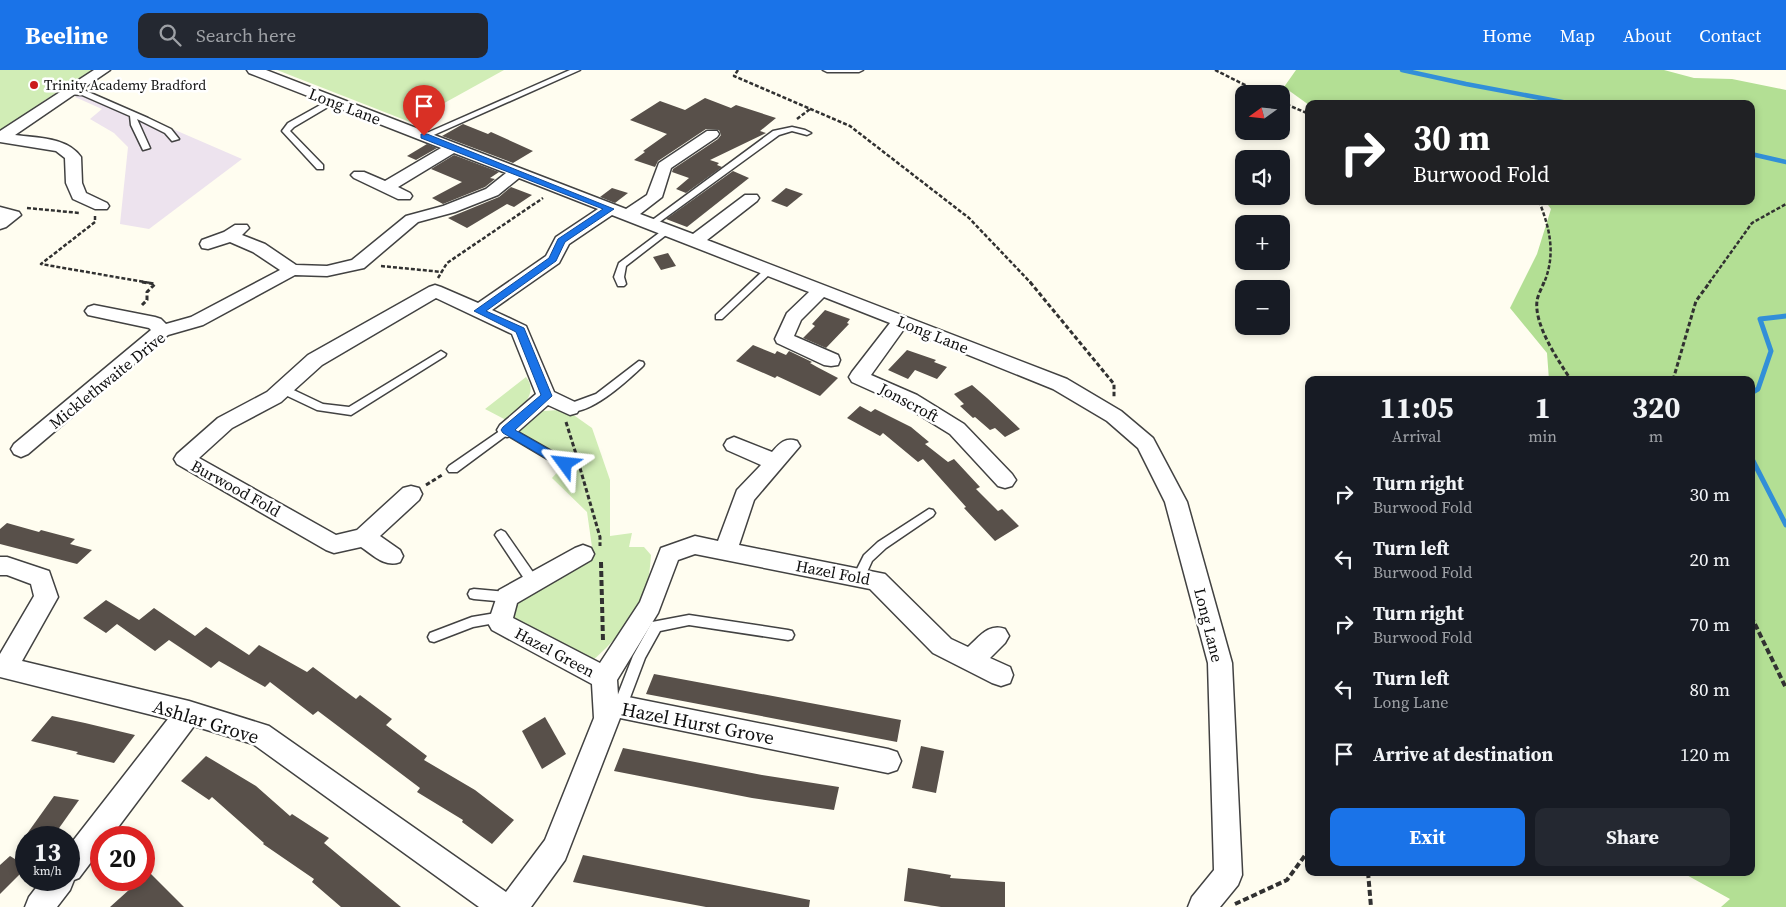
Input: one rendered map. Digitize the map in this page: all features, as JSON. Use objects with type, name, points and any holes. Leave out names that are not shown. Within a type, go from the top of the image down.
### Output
[{"type":"street","points":[[1,138],[103,70]]},
{"type":"street","name":"Long Lane","points":[[254,70],[1060,384],[1114,416],[1146,443],[1176,502],[1220,663],[1228,875],[1202,907]]},
{"type":"street","points":[[628,215],[654,196],[664,166],[712,134]]},
{"type":"street","points":[[1,138],[61,147],[73,157],[74,183],[79,196],[98,210]]},
{"type":"street","points":[[385,188],[453,147]]},
{"type":"street","name":"Micklethwaite Drive","points":[[21,449],[162,331],[197,321],[292,270],[327,271],[358,264],[412,219],[449,209],[492,192],[517,172]]},
{"type":"street","points":[[359,175],[404,196]]},
{"type":"street","points":[[695,241],[750,198]]},
{"type":"street","points":[[479,311],[553,259],[562,241],[610,209]]},
{"type":"street","points":[[208,244],[236,231],[292,270]]},
{"type":"street","points":[[435,290],[520,330],[546,396],[570,408]]},
{"type":"street","name":"Burwood Fold","points":[[411,494],[364,537],[334,544],[184,459],[225,423],[274,397],[315,360],[435,290]]},
{"type":"street","points":[[822,290],[794,317],[784,340],[831,360]]},
{"type":"street","points":[[94,310],[155,323],[162,331]]},
{"type":"street","name":"Jonscroft","points":[[901,321],[860,377],[910,400],[956,428],[1006,480]]},
{"type":"street","points":[[507,430],[546,396]]},
{"type":"street","points":[[734,444],[775,462]]},
{"type":"street","points":[[726,551],[745,496],[790,446]]},
{"type":"street","points":[[364,537],[392,556]]},
{"type":"street","name":"Hazel Fold","points":[[604,678],[650,606],[669,554],[695,545],[878,580],[942,646],[1000,674]]},
{"type":"street","points":[[504,607],[533,582],[583,554]]},
{"type":"street","name":"Ashlar Grove","points":[[0,566],[7,566],[41,578],[46,597],[2,671],[189,713],[260,734],[503,907]]},
{"type":"street","name":"Hazel Green","points":[[504,607],[500,623],[604,678]]},
{"type":"street","points":[[970,660],[997,636]]},
{"type":"street","points":[[604,678],[614,712]]},
{"type":"street","name":"Hazel Hurst Grove","points":[[513,907],[555,850],[614,712],[888,761]]},
{"type":"street","points":[[80,854],[189,713]]},
{"type":"street","points":[[39,907],[51,891]]},
{"type":"lane","points":[[424,136],[576,70]]},
{"type":"lane","points":[[827,70],[859,70]]},
{"type":"lane","points":[[70,92],[83,92],[168,131],[175,139]]},
{"type":"lane","points":[[320,167],[286,131],[291,125],[334,101]]},
{"type":"lane","points":[[133,116],[134,126],[142,137],[146,148]]},
{"type":"lane","points":[[651,224],[776,133],[788,128],[807,133]]},
{"type":"lane","points":[[621,284],[619,277],[622,264],[667,230]]},
{"type":"lane","points":[[719,317],[769,270]]},
{"type":"lane","points":[[283,389],[321,407],[352,411],[441,354]]},
{"type":"lane","points":[[570,408],[588,404],[605,394],[639,364]]},
{"type":"lane","points":[[453,469],[507,430],[565,464]]},
{"type":"lane","points":[[859,577],[868,558],[882,545],[929,513]]},
{"type":"lane","points":[[500,536],[533,582]]},
{"type":"lane","points":[[474,594],[504,607]]},
{"type":"lane","points":[[434,637],[504,607]]},
{"type":"lane","points":[[614,712],[639,656],[656,626],[689,620],[788,635]]},
{"type":"path","points":[[738,70],[734,76],[850,126],[969,218],[1026,277],[1114,384],[1114,416]]},
{"type":"path","points":[[1215,70],[1246,85]]},
{"type":"path","points":[[1290,106],[1305,112]]},
{"type":"path","points":[[435,290],[435,284],[447,263],[558,188]]},
{"type":"path","points":[[1674,376],[1696,301],[1752,223],[1786,204]]},
{"type":"path","points":[[1541,205],[1550,236],[1550,264],[1537,303],[1540,319],[1557,358],[1568,376]]},
{"type":"path","points":[[1,217],[11,206],[86,214]]},
{"type":"path","points":[[98,210],[95,222],[41,264],[155,284],[147,292],[147,300],[129,318]]},
{"type":"path","points":[[358,264],[442,272]]},
{"type":"path","points":[[546,396],[565,418],[600,537],[604,678]]},
{"type":"path","points":[[411,494],[453,469]]},
{"type":"path","points":[[1755,624],[1786,688]]},
{"type":"path","points":[[1229,907],[1287,880],[1305,855]]},
{"type":"path","points":[[1368,876],[1371,907]]},
{"type":"shaded area","points":[[85,91],[242,159],[149,229],[120,224],[128,147],[114,133],[90,119],[102,109],[75,97]]},
{"type":"green space","name":"Trinity Academy Bradford","points":[[0,70],[92,70],[45,100],[0,133]]},
{"type":"green space","points":[[277,70],[504,70],[410,122]]},
{"type":"green space","points":[[1296,70],[1664,70],[1694,78],[1732,79],[1786,90],[1786,907],[1721,907],[1730,899],[1688,876],[1755,876],[1755,376],[1549,376],[1547,353],[1510,308],[1537,254],[1551,209],[1548,205],[1755,205],[1755,100],[1305,100],[1305,102],[1290,91],[1290,85],[1285,85]]},
{"type":"green space","points":[[526,377],[531,389],[529,395],[522,406],[506,420],[485,409]]},
{"type":"green space","points":[[559,410],[575,416],[592,428],[610,480],[610,536],[632,533],[629,547],[644,547],[651,555],[647,584],[639,608],[621,632],[594,659],[508,619],[520,589],[583,554],[592,547],[587,512],[552,478],[565,464],[514,434],[543,411]]},
{"type":"building","points":[[705,98],[731,108],[736,105],[776,118],[760,131],[766,133],[710,160],[719,163],[717,165],[722,167],[686,193],[676,189],[689,178],[672,172],[673,169],[718,139],[721,135],[719,130],[706,129],[658,161],[655,167],[634,160],[667,134],[630,120],[660,101],[685,110]]},
{"type":"building","points":[[463,124],[488,134],[491,132],[533,151],[513,163],[442,136]]},
{"type":"building","points":[[427,144],[437,148],[416,160],[407,156]]},
{"type":"building","points":[[454,155],[499,172],[490,178],[495,179],[485,187],[443,204],[432,198],[462,182],[431,169]]},
{"type":"building","points":[[733,171],[749,178],[687,227],[666,219]]},
{"type":"building","points":[[511,187],[532,195],[514,207],[507,204],[467,228],[448,218],[499,197]]},
{"type":"building","points":[[612,188],[628,193],[615,203],[600,197]]},
{"type":"building","points":[[786,188],[803,194],[787,207],[771,201]]},
{"type":"building","points":[[668,253],[676,266],[661,270],[653,257]]},
{"type":"building","points":[[825,310],[850,319],[847,323],[849,324],[826,348],[803,338],[815,326],[812,324]]},
{"type":"building","points":[[753,345],[775,354],[777,351],[786,355],[789,351],[838,378],[820,396],[777,376],[775,378],[736,361]]},
{"type":"building","points":[[907,350],[936,360],[934,362],[947,367],[937,379],[915,370],[908,379],[888,370]]},
{"type":"building","points":[[972,385],[1020,429],[1005,437],[995,428],[990,430],[975,417],[973,418],[960,406],[964,404],[954,394]]},
{"type":"building","points":[[860,406],[871,412],[875,409],[911,427],[929,442],[925,444],[948,462],[954,459],[980,487],[976,489],[998,511],[1002,509],[1019,526],[995,541],[964,508],[966,507],[923,459],[918,462],[883,433],[880,436],[847,418]]},
{"type":"building","points":[[7,523],[75,539],[70,544],[92,550],[77,564],[0,544],[0,529]]},
{"type":"building","points":[[106,600],[139,620],[154,608],[195,636],[206,627],[249,655],[259,645],[307,672],[313,667],[356,699],[360,695],[392,719],[386,725],[427,756],[424,760],[475,790],[514,820],[492,844],[462,822],[463,820],[417,792],[420,788],[318,711],[313,715],[270,682],[265,687],[219,661],[211,668],[169,640],[155,651],[117,624],[106,633],[83,618]]},
{"type":"building","points":[[654,674],[901,720],[897,742],[646,694]]},
{"type":"building","points":[[52,716],[135,735],[114,763],[31,741]]},
{"type":"building","points":[[545,717],[566,754],[542,769],[522,731]]},
{"type":"building","points":[[921,746],[944,751],[936,793],[912,788]]},
{"type":"building","points":[[623,748],[762,775],[839,787],[834,810],[752,798],[614,771]]},
{"type":"building","points":[[206,756],[256,786],[290,816],[292,814],[329,838],[324,843],[401,907],[341,907],[312,882],[314,879],[263,844],[212,797],[209,800],[181,781]]},
{"type":"building","points":[[54,796],[79,800],[61,826],[33,826]]},
{"type":"building","points":[[583,855],[810,900],[809,907],[706,907],[573,882]]},
{"type":"building","points":[[10,856],[15,859],[15,879],[0,894],[0,865]]},
{"type":"building","points":[[908,868],[951,875],[950,878],[1005,882],[1005,907],[941,907],[904,901]]},
{"type":"building","points":[[155,878],[184,907],[110,907],[128,891],[155,891]]},
{"type":"waterway","points":[[1402,70],[1552,100]]},
{"type":"waterway","points":[[1755,155],[1786,162]]},
{"type":"waterway","points":[[1755,391],[1758,389],[1771,351],[1760,319],[1786,316]]},
{"type":"waterway","points":[[1755,465],[1786,525]]},
{"type":"place","name":"Trinity Academy Bradford","points":[[34,85]]},
{"type":"route","points":[[424,136],[610,209],[562,241],[553,259],[479,311],[520,330],[546,396],[507,430],[565,464]]}]
